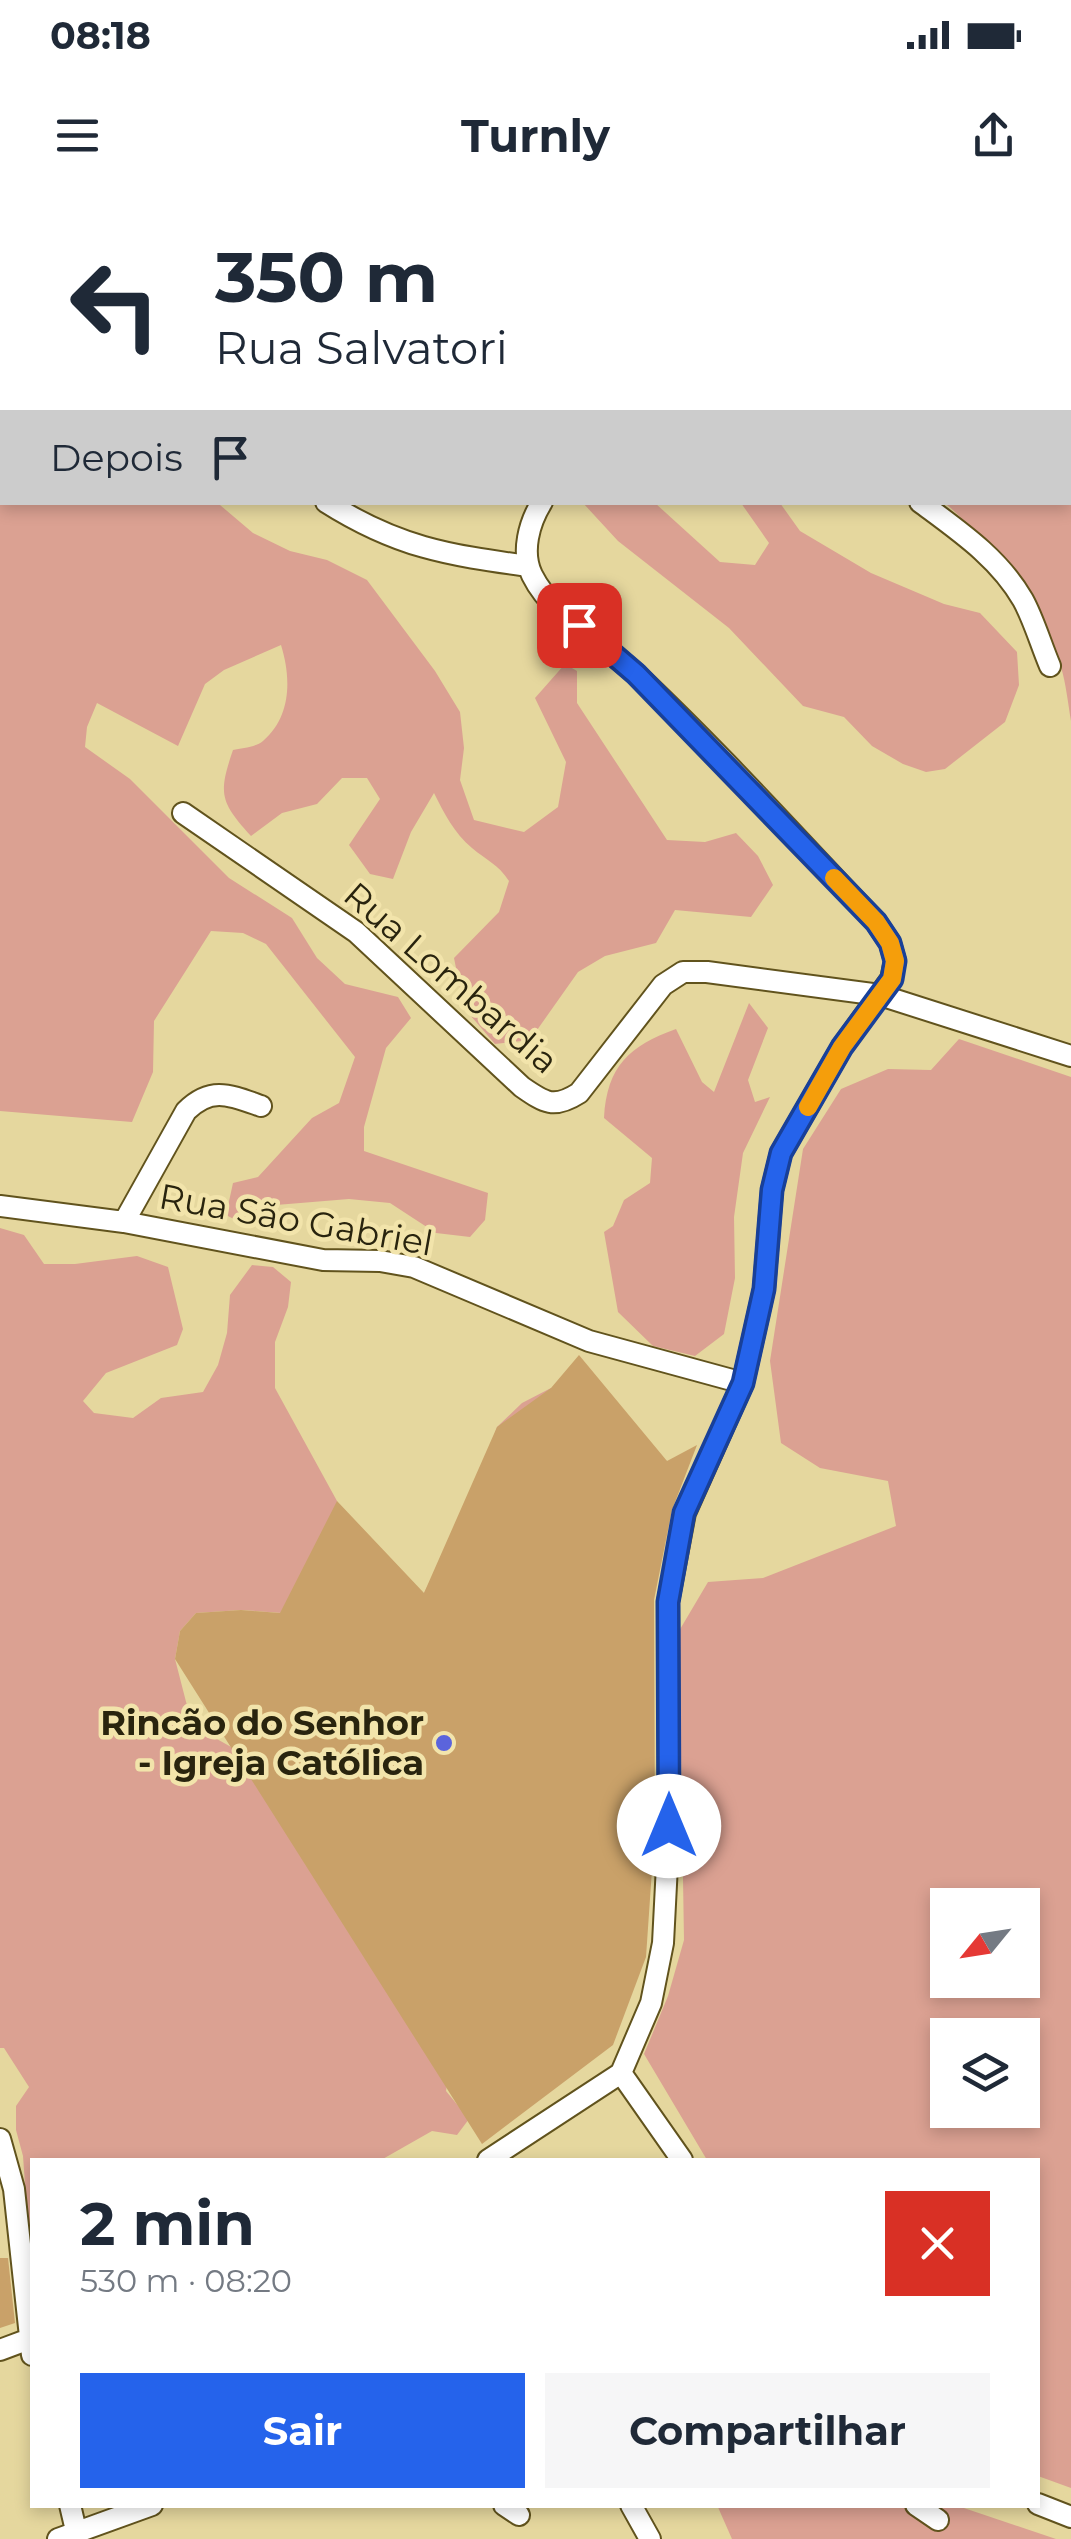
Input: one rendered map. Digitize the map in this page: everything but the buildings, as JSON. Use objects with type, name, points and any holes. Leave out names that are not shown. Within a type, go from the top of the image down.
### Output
[{"type":"street","points":[[331,505],[363,526],[440,554],[528,566]]},
{"type":"street","points":[[491,2158],[621,2073],[651,2004],[663,1943],[669,1826],[668,1602],[684,1513],[743,1383],[764,1289],[772,1190],[781,1153],[842,1047],[892,979],[895,961],[890,943],[876,922],[636,674],[551,600],[528,566],[528,532],[541,505]]},
{"type":"street","points":[[924,505],[969,538],[1002,570],[1024,602],[1050,666]]},
{"type":"street","name":"Rua Lombardia","points":[[183,813],[356,932],[545,1104],[561,1105],[579,1094],[663,984],[682,972],[707,972],[880,996]]},
{"type":"street","points":[[880,996],[1071,1056]]},
{"type":"street","points":[[124,1222],[186,1111],[199,1099],[210,1093],[229,1095],[261,1106]]},
{"type":"street","name":"Rua São Gabriel","points":[[0,1206],[124,1222],[322,1260],[380,1261],[414,1267],[589,1341],[743,1383]]},
{"type":"street","points":[[621,2073],[681,2158]]},
{"type":"street","points":[[0,2139],[14,2189],[30,2335]]},
{"type":"street","points":[[0,2350],[30,2344]]},
{"type":"street","points":[[1040,2505],[1071,2517]]},
{"type":"street","points":[[70,2508],[71,2537],[144,2508]]},
{"type":"street","points":[[634,2508],[650,2539]]},
{"type":"street","points":[[920,2508],[938,2520]]},
{"type":"shaded area","points":[[0,505],[220,505],[253,533],[290,551],[327,560],[367,580],[435,671],[460,712],[464,748],[460,780],[474,820],[524,832],[558,807],[566,762],[535,698],[565,664],[577,671],[577,703],[667,840],[705,842],[736,833],[758,856],[773,885],[751,917],[675,910],[656,943],[605,956],[578,972],[530,1040],[495,1044],[464,1008],[454,958],[499,912],[509,881],[460,836],[434,793],[411,832],[393,879],[370,874],[349,845],[380,799],[367,778],[342,778],[317,804],[282,813],[251,836],[228,805],[225,777],[233,750],[263,741],[273,731],[284,708],[287,683],[281,645],[224,670],[205,684],[178,746],[97,703],[87,727],[85,747],[130,779],[229,878],[292,918],[317,958],[345,984],[398,997],[411,1018],[386,1048],[364,1127],[364,1151],[488,1193],[485,1220],[470,1237],[436,1233],[390,1203],[349,1199],[276,1205],[247,1226],[226,1215],[233,1183],[258,1177],[312,1118],[339,1103],[355,1057],[266,944],[243,933],[211,931],[154,1021],[153,1072],[132,1122],[0,1111]]},
{"type":"shaded area","points":[[585,505],[657,505],[720,562],[755,565],[769,543],[742,505],[781,505],[800,531],[871,573],[944,604],[980,613],[1017,652],[1019,685],[1005,722],[945,769],[926,772],[903,764],[872,746],[844,717],[803,706],[729,628],[618,541]]},
{"type":"shaded area","points":[[946,505],[1071,505],[1071,721],[1061,667],[1043,630],[991,554]]},
{"type":"shaded area","points":[[749,1003],[768,1028],[748,1080],[755,1102],[770,1097],[743,1153],[734,1217],[735,1278],[724,1334],[695,1356],[653,1346],[618,1312],[604,1232],[613,1226],[624,1200],[650,1183],[652,1158],[604,1118],[606,1100],[624,1060],[645,1043],[676,1029],[702,1082],[714,1092]]},
{"type":"shaded area","points":[[959,1039],[1071,1077],[1071,2488],[1040,2477],[1040,2158],[706,2158],[644,2054],[668,1996],[684,1940],[679,1631],[708,1582],[763,1578],[896,1526],[888,1481],[820,1468],[781,1443],[770,1361],[803,1149],[841,1089],[888,1069],[931,1070]]},
{"type":"shaded area","points":[[0,1228],[24,1235],[44,1264],[137,1256],[168,1267],[183,1329],[177,1345],[106,1373],[83,1401],[94,1413],[133,1418],[161,1398],[203,1392],[218,1365],[227,1333],[230,1295],[252,1265],[273,1267],[291,1282],[288,1307],[275,1342],[275,1388],[337,1501],[342,1533],[371,1591],[402,1611],[424,1593],[474,1495],[497,1427],[522,1403],[551,1388],[577,1395],[601,1427],[667,1461],[664,1494],[617,1633],[616,1718],[605,1756],[613,1780],[607,1858],[590,1874],[577,1861],[564,1737],[539,1700],[409,1652],[352,1618],[241,1610],[196,1613],[180,1631],[175,1659],[192,1725],[256,1761],[350,1713],[383,1715],[362,1786],[359,1846],[354,1865],[469,2048],[451,2060],[446,2091],[469,2119],[457,2135],[432,2131],[385,2158],[30,2158],[30,2255],[23,2156],[16,2130],[16,2106],[29,2087],[4,2048],[0,2048]]},
{"type":"shaded area","points":[[718,2508],[964,2508],[1056,2539],[732,2539]]},
{"type":"slow traffic","points":[[808,1107],[842,1047],[892,979],[895,961],[890,943],[876,922],[834,878]]},
{"type":"place","name":"Rincão do Senhor - Igreja Católica","points":[[444,1743]]},
{"type":"route","points":[[579,625],[636,674],[876,922],[890,943],[895,961],[892,979],[842,1047],[781,1153],[772,1190],[764,1289],[743,1383],[684,1513],[668,1602],[669,1826]]}]
